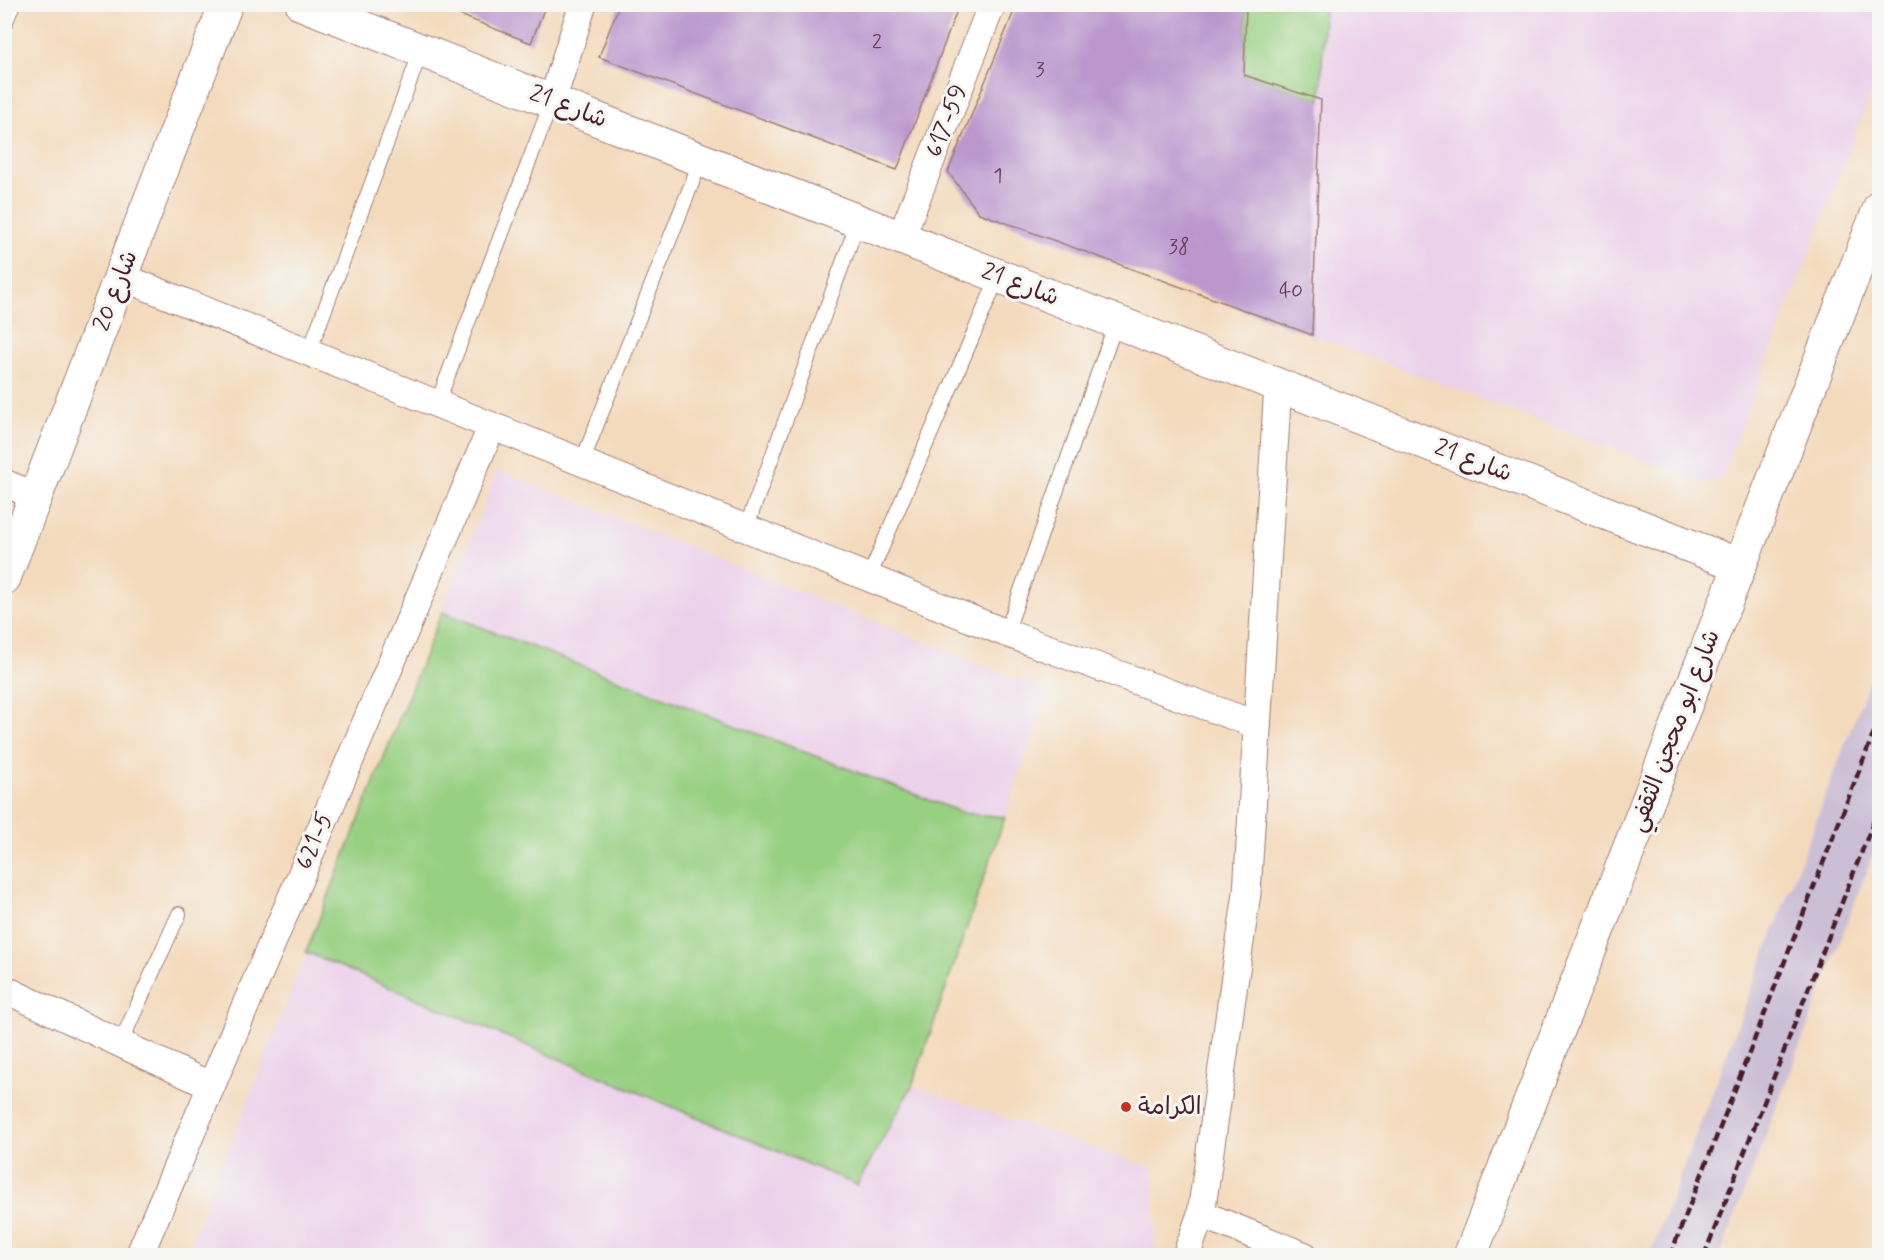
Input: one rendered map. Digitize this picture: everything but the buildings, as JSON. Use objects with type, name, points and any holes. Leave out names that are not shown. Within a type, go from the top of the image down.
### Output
[{"type":"street","name":"شارع 20","points":[[4,578],[226,4]]},
{"type":"street","name":"شارع 21","points":[[302,4],[1739,565]]},
{"type":"street","points":[[552,101],[583,4]]},
{"type":"street","name":"617-59","points":[[901,238],[992,4]]},
{"type":"street","name":"شارع ابو محجن الثقفي","points":[[1470,1256],[1880,207]]},
{"type":"street","points":[[122,277],[1006,633],[1257,725]]},
{"type":"street","points":[[1186,1256],[1201,1214],[1247,893],[1278,386]]},
{"type":"street","name":"621-5","points":[[139,1256],[492,426]]},
{"type":"street","points":[[4,483],[36,496]]},
{"type":"street","points":[[4,989],[211,1086]]},
{"type":"street","points":[[1201,1214],[1305,1256]]},
{"type":"lane","points":[[4,26],[13,4]]},
{"type":"lane","points":[[309,352],[421,51]]},
{"type":"lane","points":[[437,404],[552,101]]},
{"type":"lane","points":[[582,462],[700,160]]},
{"type":"lane","points":[[746,528],[858,222]]},
{"type":"lane","points":[[868,577],[998,277]]},
{"type":"lane","points":[[1006,633],[1116,323]]},
{"type":"lane","points":[[120,1044],[179,914]]},
{"type":"shaded area","points":[[1324,5],[1879,5],[1879,74],[1721,479],[1703,483],[1312,335]]},
{"type":"shaded area","points":[[498,470],[1048,692],[913,1086],[1154,1169],[1155,1255],[186,1256]]},
{"type":"shaded area","points":[[1879,655],[1879,839],[1720,1255],[1650,1255]]},
{"type":"green space","points":[[1246,5],[1324,5],[1321,100],[1244,75]]},
{"type":"green space","points":[[442,612],[963,813],[1005,817],[912,1086],[857,1185],[306,952]]},
{"type":"railway","points":[[1670,1256],[1880,717]]},
{"type":"railway","points":[[1704,1256],[1880,805]]},
{"type":"place","name":"الكرامة","points":[[1126,1107]]}]
